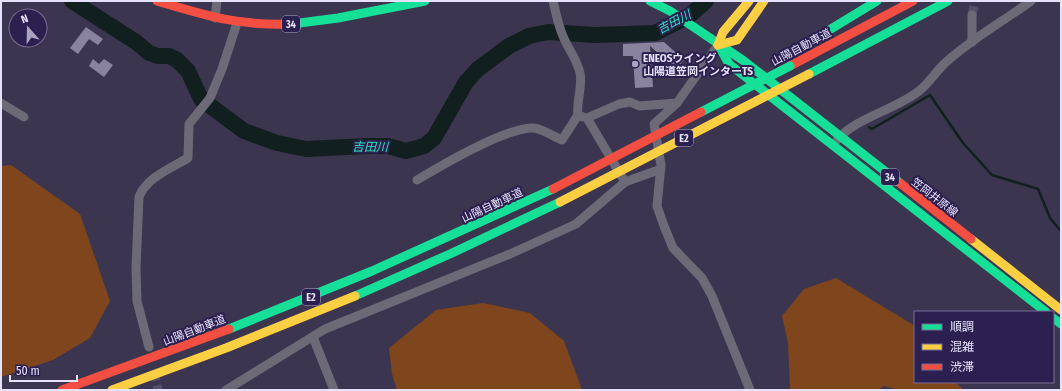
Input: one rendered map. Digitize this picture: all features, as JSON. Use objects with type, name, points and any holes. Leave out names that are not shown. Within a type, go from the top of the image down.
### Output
[{"type":"main road","name":"34","points":[[157,1],[237,23],[283,25],[425,1]]},
{"type":"main road","name":"笠岡井原線","points":[[650,1],[670,11],[718,45],[744,61],[1061,310]]},
{"type":"main road","points":[[718,45],[723,32],[749,1]]},
{"type":"main road","points":[[718,45],[736,40],[764,1]]},
{"type":"main road","points":[[642,143],[877,1]]},
{"type":"main road","name":"山陽自動車道","points":[[62,390],[167,354],[335,288],[487,221],[553,189],[913,1]]},
{"type":"main road","name":"E2","points":[[112,390],[172,369],[335,306],[477,242],[560,202],[948,1]]},
{"type":"main road","name":"笠岡井原線","points":[[718,45],[729,64],[1045,311]]},
{"type":"street","points":[[215,18],[217,1]]},
{"type":"street","points":[[553,1],[563,37],[575,58],[580,72],[581,81],[578,101],[582,117],[625,182]]},
{"type":"street","points":[[832,145],[846,131],[899,104],[919,91],[944,65],[972,42],[1031,1]]},
{"type":"street","points":[[972,15],[972,42]]},
{"type":"street","points":[[148,347],[137,301],[136,268],[139,197],[142,189],[152,180],[188,158],[189,124],[210,98],[222,69],[237,23]]},
{"type":"street","points":[[718,45],[677,103],[654,124],[661,169],[658,206],[673,248],[702,278],[712,296],[750,390]]},
{"type":"street","points":[[417,180],[451,159],[508,134],[534,128],[562,140],[582,117],[619,104],[630,102],[639,106],[677,103]]},
{"type":"street","points":[[1,103],[24,116]]},
{"type":"street","points":[[226,390],[325,329],[510,254],[576,224],[625,182],[661,169]]},
{"type":"street","points":[[313,336],[334,390]]},
{"type":"shaded area","points":[[11,165],[80,214],[110,301],[90,338],[53,360],[1,377],[1,166]]},
{"type":"shaded area","points":[[836,278],[914,325],[914,383],[956,383],[964,390],[899,390],[884,386],[878,390],[790,390],[788,343],[782,316],[804,289]]},
{"type":"shaded area","points":[[483,303],[530,313],[564,341],[582,390],[397,390],[392,374],[389,348],[436,310]]},
{"type":"building","points":[[86,27],[103,39],[98,45],[89,39],[78,54],[70,48]]},
{"type":"building","points":[[664,42],[684,60],[676,69],[650,46],[653,87],[635,88],[633,56],[623,56],[623,44]]},
{"type":"building","points":[[93,59],[99,64],[104,59],[113,65],[104,77],[89,66]]},
{"type":"waterway","name":"吉田川","points":[[72,1],[136,42],[149,53],[158,56],[169,56],[177,60],[188,71],[201,99],[244,131],[277,143],[306,149],[388,146],[406,151],[424,146],[434,138],[466,82],[478,69],[509,46],[529,36],[548,32],[595,35],[655,33],[689,16],[706,1]]},
{"type":"waterway","points":[[869,127],[872,129],[930,95],[963,143],[992,175],[1038,189],[1050,218],[1061,231]]},
{"type":"tunnel","points":[[972,15],[975,1]]},
{"type":"tunnel","points":[[154,372],[158,390]]},
{"type":"traffic: fast","points":[[292,24],[338,18],[425,1]]},
{"type":"traffic: fast","points":[[650,1],[670,11],[744,61],[900,183]]},
{"type":"traffic: fast","points":[[793,52],[877,1]]},
{"type":"traffic: fast","points":[[809,74],[948,1]]},
{"type":"traffic: fast","points":[[719,46],[729,64],[1045,311]]},
{"type":"traffic: fast","points":[[701,112],[790,66]]},
{"type":"traffic: fast","points":[[229,329],[372,271],[553,189]]},
{"type":"traffic: fast","points":[[355,296],[450,254],[560,202]]},
{"type":"traffic: fast","points":[[1054,319],[1061,324]]},
{"type":"traffic: slow","points":[[718,45],[723,32],[749,1]]},
{"type":"traffic: slow","points":[[718,45],[737,40],[764,1]]},
{"type":"traffic: slow","points":[[560,202],[809,74]]},
{"type":"traffic: slow","points":[[971,239],[1061,310]]},
{"type":"traffic: slow","points":[[112,390],[226,348],[355,296]]},
{"type":"traffic: jam","points":[[157,1],[239,22],[292,24]]},
{"type":"traffic: jam","points":[[790,66],[913,1]]},
{"type":"traffic: jam","points":[[553,189],[701,112]]},
{"type":"traffic: jam","points":[[900,183],[971,239]]},
{"type":"traffic: jam","points":[[62,390],[229,329]]},
{"type":"place","name":"ENEOSウイング 山陽道笠岡インターTS","points":[[635,64]]}]
